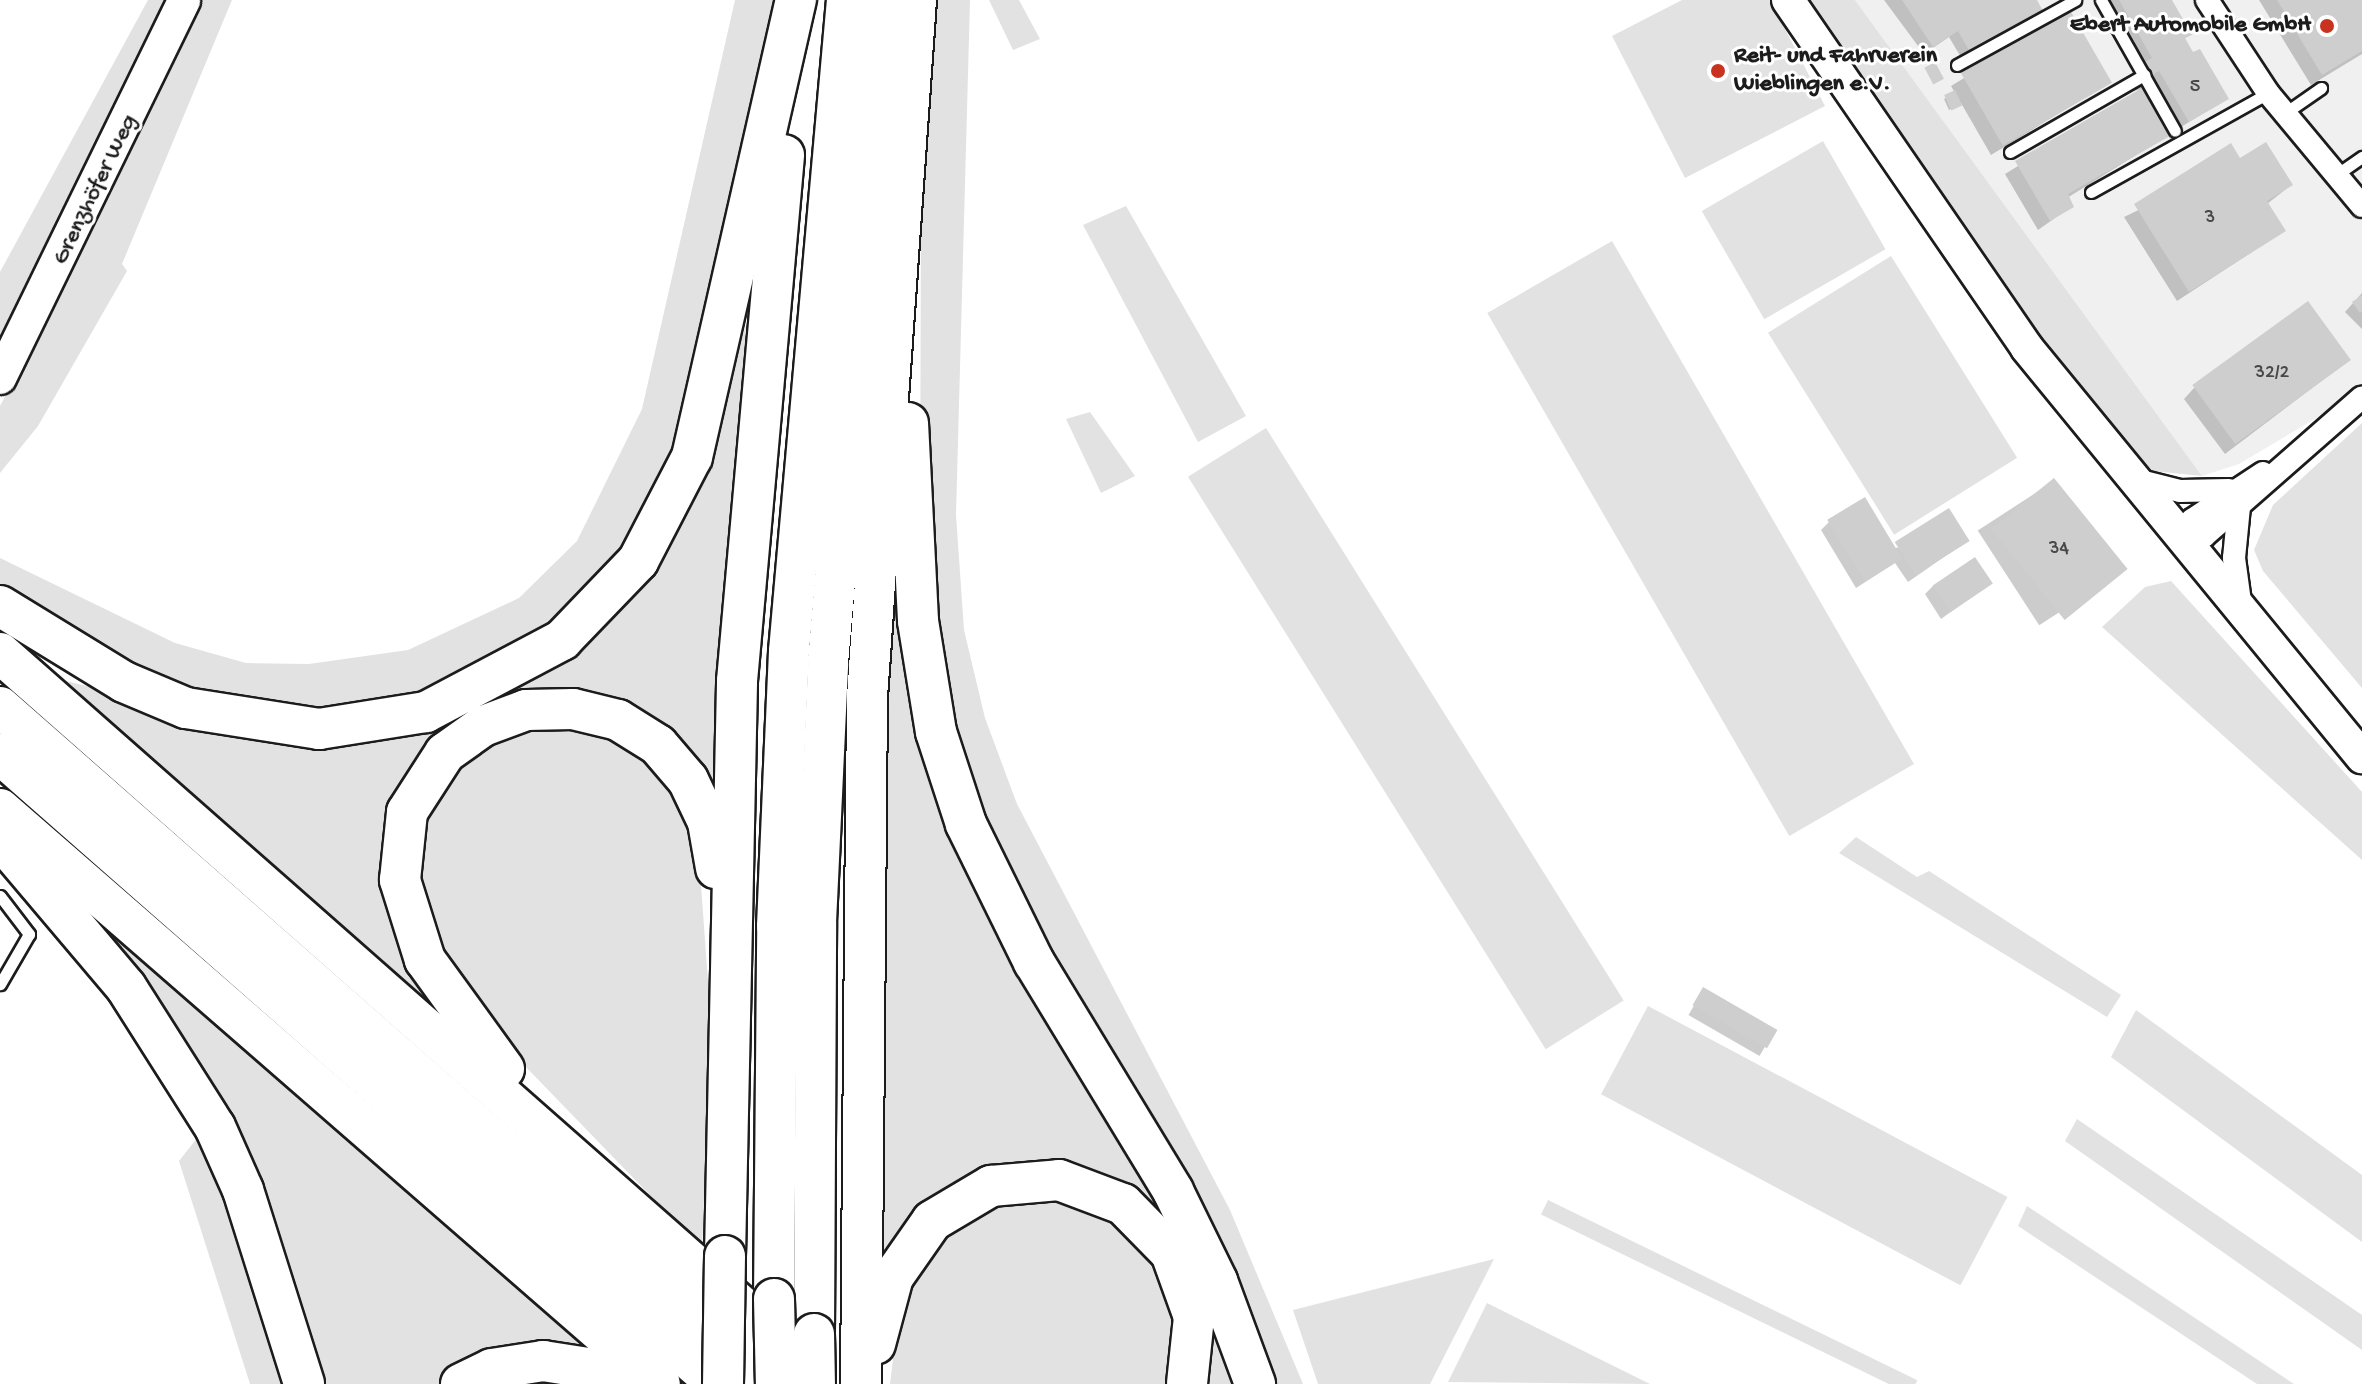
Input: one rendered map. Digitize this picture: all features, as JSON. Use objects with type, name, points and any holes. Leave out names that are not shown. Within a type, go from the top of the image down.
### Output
[{"type":"highway","points":[[0,606],[124,682],[186,708],[319,729],[426,712],[562,640],[638,561],[692,457],[799,0]]},
{"type":"highway","points":[[720,1384],[737,681],[799,0]]},
{"type":"highway","points":[[774,1384],[789,651],[847,0]]},
{"type":"highway","points":[[815,1384],[816,922],[828,663],[885,0]]},
{"type":"highway","points":[[856,1381],[867,697],[906,199],[916,0]]},
{"type":"highway","points":[[906,199],[909,537],[936,732],[998,893],[1173,1191],[1255,1384]]},
{"type":"highway","points":[[0,653],[603,1184],[856,1381]]},
{"type":"highway","points":[[0,707],[774,1384]]},
{"type":"highway","points":[[603,1184],[585,1153],[460,1018],[425,960],[404,903],[400,856],[407,812],[430,771],[463,738],[526,710],[596,713],[658,745],[688,780],[708,822],[729,994]]},
{"type":"highway","points":[[0,754],[720,1384]]},
{"type":"highway","points":[[0,809],[660,1384]]},
{"type":"highway","points":[[0,838],[126,987],[208,1114],[243,1190],[304,1384]]},
{"type":"highway","points":[[856,1381],[886,1299],[916,1238],[969,1195],[1036,1179],[1103,1193],[1158,1234],[1192,1306],[1187,1384]]},
{"type":"highway","points":[[461,1384],[492,1369],[543,1361],[607,1371],[636,1384]]},
{"type":"main road","name":"Grenzhöfer Weg","points":[[0,378],[184,0]]},
{"type":"main road","points":[[1788,0],[2027,348],[2128,478],[2362,757]]},
{"type":"street","points":[[2207,0],[2268,93],[2362,206]]},
{"type":"street","points":[[2182,542],[2192,520],[2234,498],[2362,397]]},
{"type":"street","points":[[2128,478],[2180,491],[2234,498]]},
{"type":"street","points":[[2234,498],[2234,558],[2242,614]]},
{"type":"lane","points":[[1957,65],[2075,0]]},
{"type":"lane","points":[[2101,0],[2175,131]]},
{"type":"lane","points":[[2010,152],[2144,75]]},
{"type":"lane","points":[[2285,113],[2321,88]]},
{"type":"lane","points":[[2091,192],[2268,93]]},
{"type":"lane","points":[[2336,176],[2362,157]]},
{"type":"lane","points":[[0,896],[29,934],[0,984]]},
{"type":"shaded area","points":[[148,0],[172,0],[0,357],[0,272]]},
{"type":"shaded area","points":[[195,0],[232,0],[122,264],[127,271],[38,426],[0,473],[0,406],[94,228]]},
{"type":"shaded area","points":[[735,0],[783,0],[696,403],[635,538],[557,623],[449,686],[336,713],[266,709],[160,682],[0,591],[0,558],[175,643],[246,663],[309,664],[408,650],[519,598],[577,541],[642,409]]},
{"type":"shaded area","points":[[932,0],[970,0],[956,515],[964,630],[985,718],[1017,804],[1230,1210],[1303,1384],[1272,1384],[980,819],[948,722],[920,521],[921,211]]},
{"type":"shaded area","points":[[989,0],[1019,0],[1040,39],[1013,50]]},
{"type":"shaded area","name":"Reit- und Fahrverein Wieblingen e.V.","points":[[1682,0],[1770,0],[1825,106],[1685,178],[1612,36]]},
{"type":"shaded area","points":[[1806,0],[1855,0],[2202,476],[2153,471],[2120,442],[1957,226]]},
{"type":"shaded area","points":[[1855,0],[2362,0],[2362,391],[2239,464],[2202,476]]},
{"type":"shaded area","points":[[1823,141],[1886,249],[1764,319],[1702,211]]},
{"type":"shaded area","points":[[1126,206],[1246,416],[1198,442],[1083,225]]},
{"type":"shaded area","points":[[1612,241],[1914,764],[1789,836],[1487,313]]},
{"type":"shaded area","points":[[1891,256],[2017,458],[1894,535],[1768,333]]},
{"type":"shaded area","points":[[746,325],[719,813],[697,830],[711,1023],[702,1249],[492,1032],[466,1046],[43,675],[302,741],[554,664],[724,391]]},
{"type":"shaded area","points":[[1090,412],[1135,476],[1101,493],[1066,419]]},
{"type":"shaded area","points":[[2362,423],[2362,688],[2263,571],[2254,550],[2273,505]]},
{"type":"shaded area","points":[[1266,428],[1624,1000],[1546,1049],[1188,477]]},
{"type":"shaded area","points":[[892,569],[909,672],[1182,1237],[1239,1384],[890,1384],[900,1299],[885,1264],[877,1262]]},
{"type":"shaded area","points":[[2171,581],[2362,792],[2362,860],[2102,627],[2145,587]]},
{"type":"shaded area","points":[[1856,837],[1917,877],[1929,871],[2121,995],[2107,1017],[1839,853]]},
{"type":"shaded area","points":[[56,874],[610,1360],[480,1384],[250,1384],[179,1161],[220,1109]]},
{"type":"shaded area","points":[[1648,1006],[2007,1197],[1960,1285],[1601,1094]]},
{"type":"shaded area","points":[[2136,1010],[2362,1175],[2362,1242],[2111,1057]]},
{"type":"shaded area","points":[[2077,1119],[2362,1315],[2362,1350],[2065,1141]]},
{"type":"shaded area","points":[[1548,1200],[1917,1380],[1916,1384],[1889,1384],[1541,1214]]},
{"type":"shaded area","points":[[2027,1206],[2294,1384],[2257,1384],[2018,1226]]},
{"type":"shaded area","points":[[1494,1259],[1430,1384],[1318,1384],[1293,1310]]},
{"type":"shaded area","points":[[1487,1303],[1650,1384],[1448,1382]]},
{"type":"building","points":[[1902,0],[2037,0],[2043,11],[1970,52],[1958,31],[1933,47]]},
{"type":"building","points":[[2119,0],[2172,0],[2192,35],[2185,38],[2193,52],[2200,49],[2229,99],[2189,122],[2159,71],[2150,76],[2143,63],[2152,58]]},
{"type":"building","name":"Ebert Automobile GmbH","points":[[2277,0],[2362,0],[2362,51],[2322,75]]},
{"type":"building","points":[[2070,10],[2112,83],[2003,146],[1961,73]]},
{"type":"building","points":[[1935,62],[1944,79],[1933,84],[1924,68]]},
{"type":"building","points":[[2142,88],[2170,136],[2068,194],[2074,207],[2050,221],[2015,161]]},
{"type":"building","points":[[1955,90],[1962,105],[1951,110],[1944,95]]},
{"type":"building","points":[[2266,142],[2293,185],[2267,201],[2286,231],[2189,292],[2134,204],[2231,143],[2240,158]]},
{"type":"building","points":[[2362,295],[2362,311],[2360,313],[2352,302]]},
{"type":"building","points":[[2308,301],[2351,360],[2235,444],[2192,385]]},
{"type":"building","points":[[2054,478],[2128,569],[2065,620],[1991,529]]},
{"type":"building","points":[[1865,497],[1902,559],[1864,581],[1827,520]]},
{"type":"building","points":[[1949,508],[1970,541],[1915,575],[1895,542]]},
{"type":"building","points":[[1975,557],[1993,584],[1951,612],[1933,586]]},
{"type":"building","points":[[1703,987],[1777,1030],[1767,1048],[1692,1005]]},
{"type":"place","name":"Ebert Automobile GmbH","points":[[2327,26]]},
{"type":"place","name":"Reit- und Fahrverein Wieblingen e.V.","points":[[1718,71]]}]
